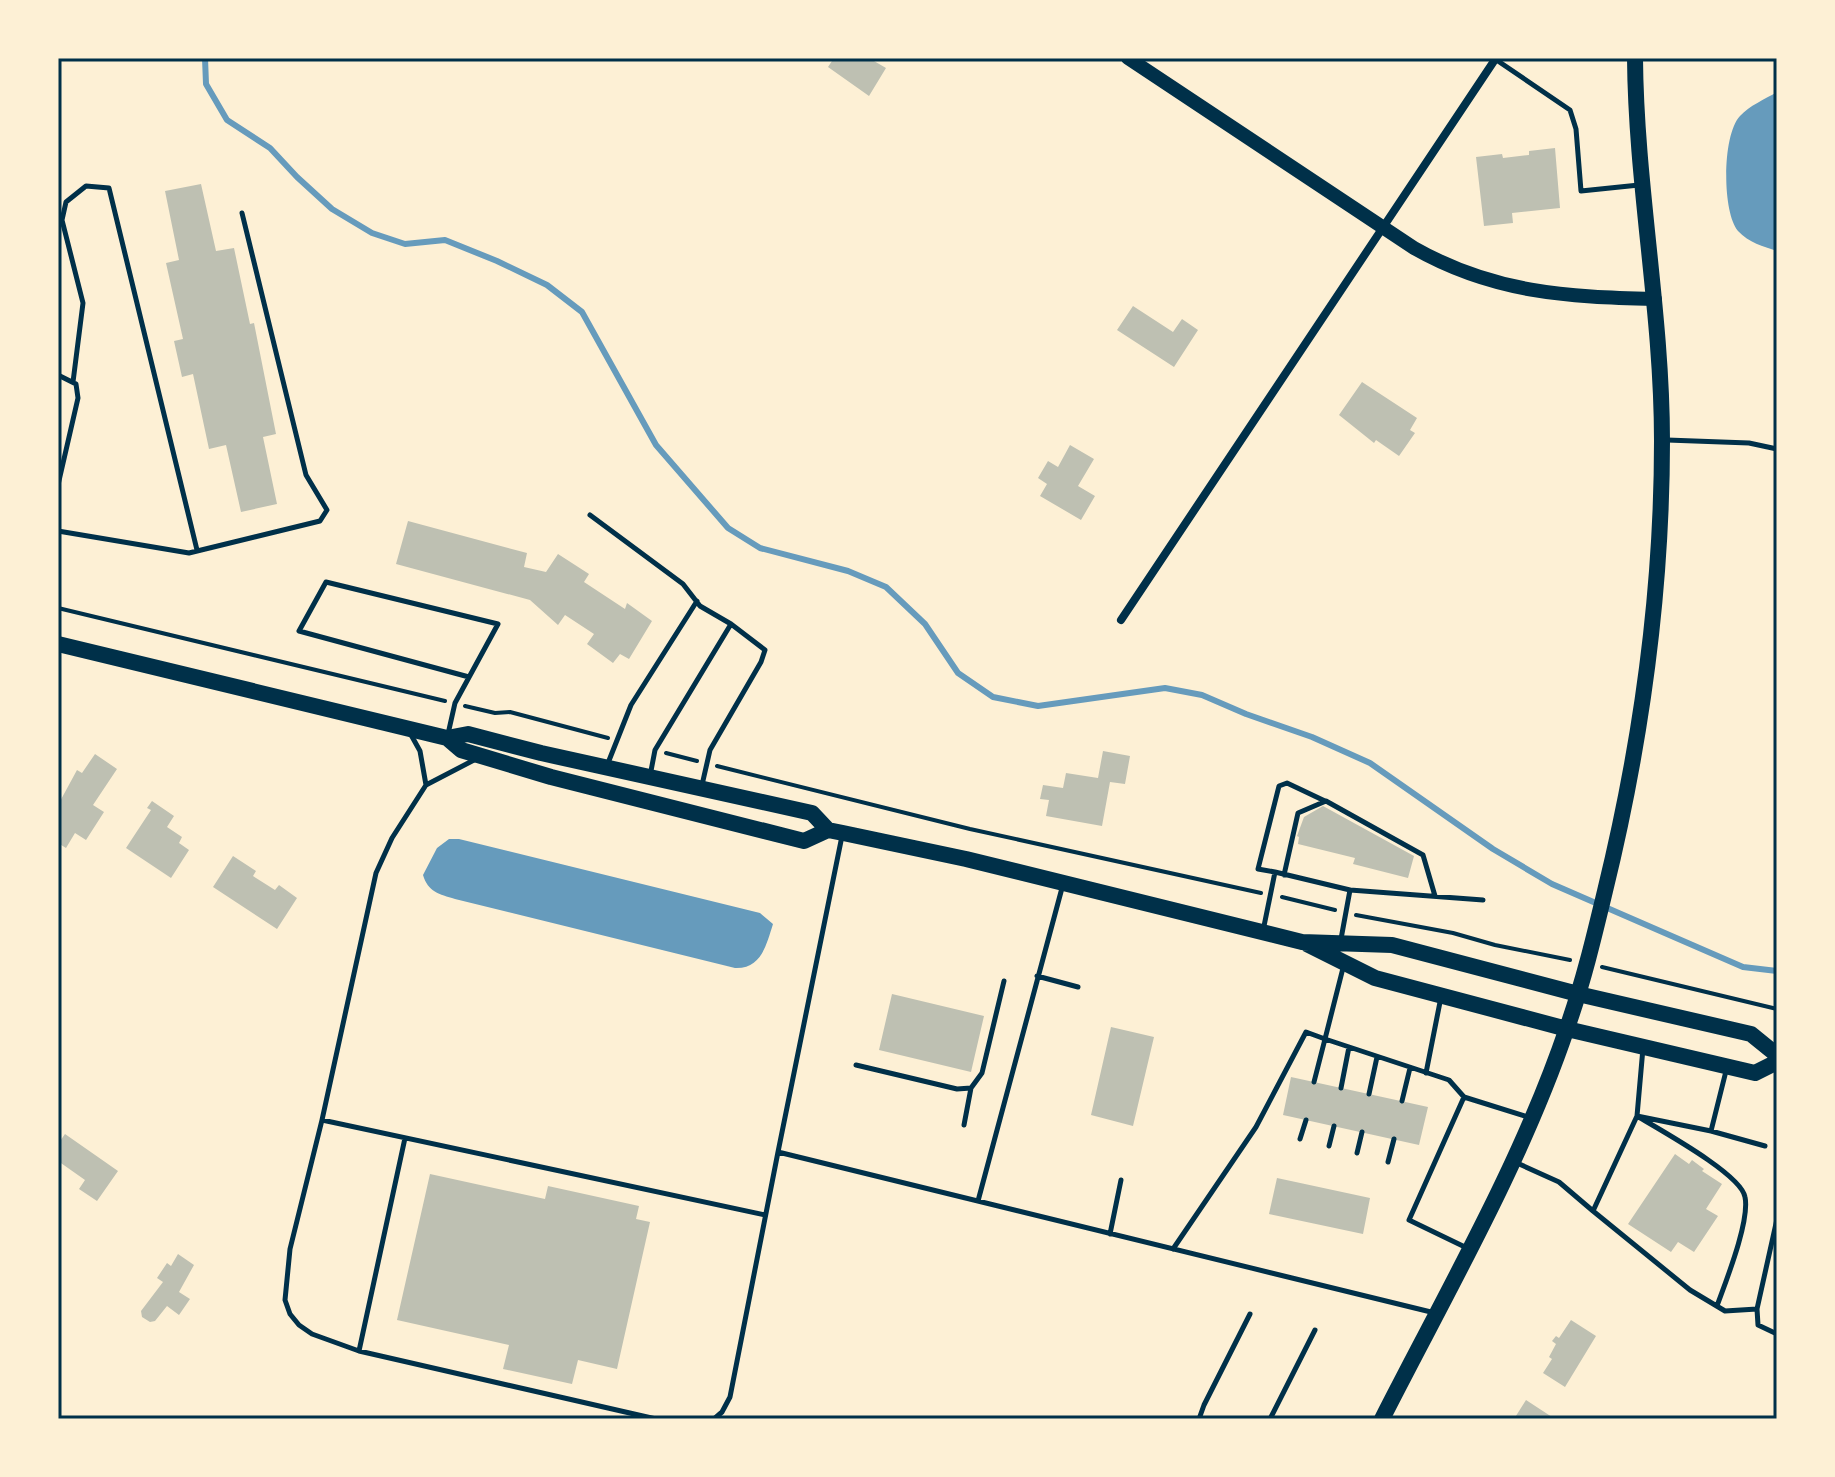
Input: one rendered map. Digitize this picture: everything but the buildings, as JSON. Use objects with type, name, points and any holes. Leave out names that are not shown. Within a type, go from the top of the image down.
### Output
[{"type":"main road","points":[[1382,1419],[1512,1160],[1567,1029],[1589,956],[1638,736],[1652,625],[1660,525],[1662,439],[1655,299],[1635,58]]},
{"type":"main road","points":[[58,645],[447,738],[468,734],[701,790],[812,813],[835,832],[1064,883],[1302,942],[1375,978],[1567,1029],[1755,1073],[1777,1062]]},
{"type":"main road","points":[[447,738],[461,750],[551,777],[804,841],[835,832]]},
{"type":"main road","points":[[1302,942],[1392,945],[1578,994],[1751,1034],[1777,1055]]},
{"type":"street","points":[[1128,58],[1383,228],[1441,262],[1516,288],[1586,297],[1655,299]]},
{"type":"street","points":[[1121,620],[1496,59]]},
{"type":"lane","points":[[1496,59],[1570,110],[1576,129],[1581,191],[1644,184]]},
{"type":"lane","points":[[73,382],[83,303],[62,220],[66,202],[86,186],[109,188],[197,550]]},
{"type":"lane","points":[[58,531],[189,553],[320,521],[327,510],[306,475],[242,213]]},
{"type":"lane","points":[[58,375],[76,384],[78,398],[58,485]]},
{"type":"lane","points":[[1662,439],[1749,443],[1777,449]]},
{"type":"lane","points":[[590,515],[683,584],[697,601],[765,650],[710,750],[701,790]]},
{"type":"lane","points":[[447,738],[455,703],[498,624],[326,582],[299,631],[469,677]]},
{"type":"lane","points":[[606,768],[631,705],[697,601]]},
{"type":"lane","points":[[650,778],[655,750],[731,624]]},
{"type":"lane","points":[[408,729],[420,751],[426,785]]},
{"type":"lane","points":[[482,756],[426,785],[392,838],[376,873],[322,1120],[290,1249],[285,1300],[290,1314],[305,1330],[359,1351],[656,1419]]},
{"type":"lane","points":[[1435,896],[1423,855],[1326,801],[1287,783],[1279,786],[1258,869],[1350,890],[1483,900]]},
{"type":"lane","points":[[1284,875],[1298,813],[1326,801]]},
{"type":"lane","points":[[714,1419],[730,1397],[778,1152],[835,832]]},
{"type":"lane","points":[[1262,932],[1275,872]]},
{"type":"lane","points":[[978,1201],[1064,883]]},
{"type":"lane","points":[[1340,943],[1350,890]]},
{"type":"lane","points":[[1314,1082],[1344,963]]},
{"type":"lane","points":[[1037,976],[1078,987]]},
{"type":"lane","points":[[964,1125],[971,1088],[982,1073],[1004,981]]},
{"type":"lane","points":[[1426,1073],[1441,996]]},
{"type":"lane","points":[[1173,1249],[1256,1127],[1306,1032],[1449,1080],[1464,1097],[1531,1118]]},
{"type":"lane","points":[[1341,1088],[1349,1047]]},
{"type":"lane","points":[[1593,1211],[1637,1116],[1643,1047]]},
{"type":"lane","points":[[1369,1094],[1377,1057]]},
{"type":"lane","points":[[856,1065],[957,1089],[971,1088]]},
{"type":"lane","points":[[1711,1131],[1727,1066]]},
{"type":"lane","points":[[1402,1101],[1410,1068]]},
{"type":"lane","points":[[1464,1097],[1409,1220],[1469,1248]]},
{"type":"lane","points":[[1637,1116],[1765,1146]]},
{"type":"lane","points":[[1637,1116],[1727,1173],[1744,1192],[1746,1210],[1717,1306]]},
{"type":"lane","points":[[322,1120],[765,1215]]},
{"type":"lane","points":[[1300,1139],[1306,1120]]},
{"type":"lane","points":[[1329,1146],[1334,1126]]},
{"type":"lane","points":[[1357,1153],[1362,1132]]},
{"type":"lane","points":[[359,1351],[405,1138]]},
{"type":"lane","points":[[1388,1162],[1394,1139]]},
{"type":"lane","points":[[778,1152],[1436,1314]]},
{"type":"lane","points":[[1512,1160],[1559,1182],[1690,1290],[1725,1311],[1757,1309]]},
{"type":"lane","points":[[1110,1234],[1121,1180]]},
{"type":"lane","points":[[1777,1219],[1757,1309],[1758,1325],[1777,1334]]},
{"type":"lane","points":[[1199,1419],[1250,1314]]},
{"type":"lane","points":[[1270,1419],[1315,1330]]},
{"type":"path","points":[[58,608],[495,713],[510,712],[617,741]]},
{"type":"path","points":[[655,750],[1031,844],[1453,933],[1495,945],[1589,956],[1777,1009]]},
{"type":"water","points":[[1777,92],[1777,251],[1751,241],[1738,231],[1729,208],[1726,174],[1730,139],[1740,116]]},
{"type":"water","points":[[449,839],[760,913],[773,924],[765,948],[757,960],[751,965],[735,968],[455,899],[431,889],[423,875],[437,848]]},
{"type":"waterway","points":[[205,58],[206,84],[227,120],[270,148],[332,209],[372,233],[405,244],[445,240],[497,261],[547,285],[582,312],[656,445],[728,528],[760,548],[848,571],[886,587],[925,624],[958,673],[993,697],[1038,706],[1165,688],[1202,695],[1370,763],[1493,849],[1552,884],[1743,967],[1777,971]]}]
